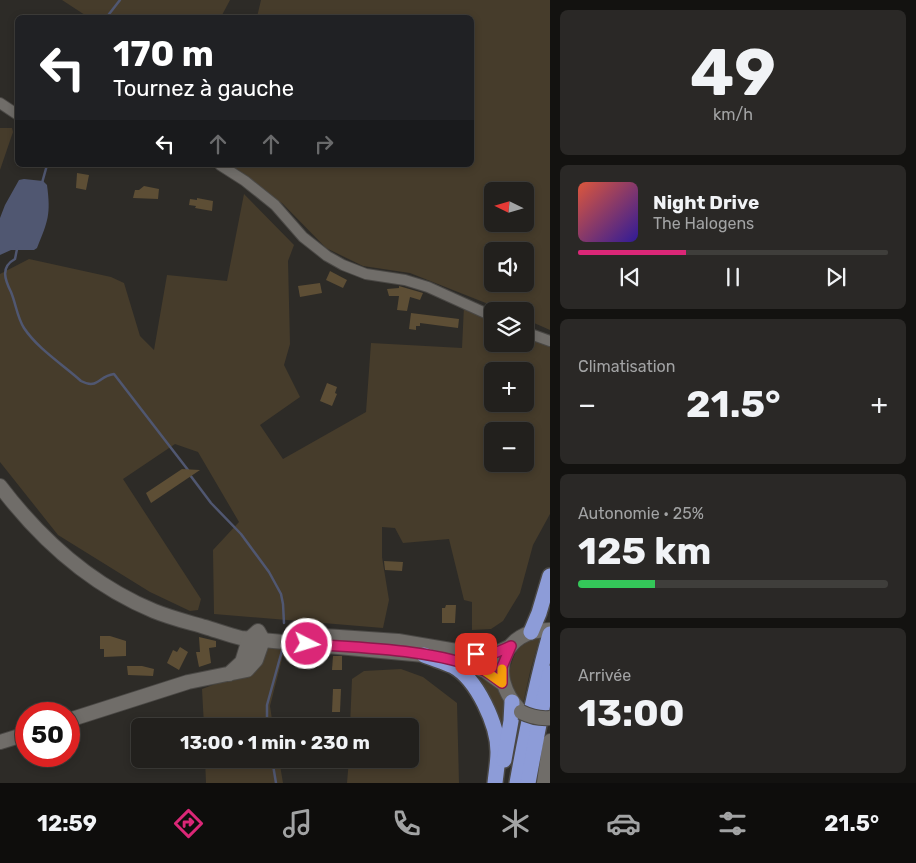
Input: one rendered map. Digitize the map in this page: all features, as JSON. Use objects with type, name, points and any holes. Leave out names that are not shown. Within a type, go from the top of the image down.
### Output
[{"type":"highway","points":[[517,783],[538,674],[543,631],[539,613],[550,576]]},
{"type":"highway","points":[[424,655],[454,667],[477,688],[497,740],[498,752],[495,783]]},
{"type":"highway","points":[[528,783],[542,703],[550,673]]},
{"type":"highway","points":[[499,783],[511,721],[517,707]]},
{"type":"main road","points":[[0,486],[63,555],[91,578],[124,598],[156,612],[206,628],[256,637],[424,655],[465,663],[485,671],[502,683]]},
{"type":"main road","points":[[256,637],[398,641],[486,656],[543,631]]},
{"type":"main road","points":[[80,716],[188,682],[242,672],[252,666],[256,660],[256,637]]},
{"type":"main road","points":[[511,646],[502,667],[502,683],[506,693],[517,707],[529,716],[541,719],[550,718]]},
{"type":"main road","points":[[0,742],[15,737]]},
{"type":"main road","points":[[544,783],[550,741]]},
{"type":"street","points":[[0,103],[15,113]]},
{"type":"street","points":[[223,167],[245,181],[275,205],[303,237],[343,265],[366,274],[405,280],[428,287],[484,312]]},
{"type":"street","points":[[534,336],[550,342]]},
{"type":"shaded area","points":[[62,0],[230,0],[222,15],[85,15]]},
{"type":"shaded area","points":[[261,0],[550,0],[550,330],[534,323],[534,302],[484,302],[410,273],[363,266],[326,248],[283,204],[230,167],[474,167],[474,15],[257,15]]},
{"type":"shaded area","points":[[0,128],[12,128],[13,132],[0,170]]},
{"type":"shaded area","points":[[244,194],[294,245],[288,261],[290,344],[284,365],[300,397],[260,425],[283,459],[366,412],[371,343],[462,348],[464,306],[484,316],[484,352],[534,352],[534,339],[550,345],[550,514],[533,545],[520,593],[503,621],[491,629],[472,630],[472,602],[464,600],[449,539],[403,543],[395,528],[382,527],[382,557],[389,600],[383,628],[214,614],[213,550],[239,522],[198,452],[175,444],[123,479],[201,599],[198,610],[190,611],[150,592],[58,535],[0,462],[0,274],[29,259],[111,277],[124,283],[140,336],[154,350],[167,275],[227,281]]},
{"type":"shaded area","points":[[540,637],[523,704],[507,681],[511,665],[519,648],[531,640]]},
{"type":"shaded area","points":[[272,645],[285,647],[270,706],[272,718],[204,718],[202,689],[226,680]]},
{"type":"shaded area","points":[[401,669],[423,677],[457,703],[459,783],[347,783],[348,768],[419,768],[419,718],[350,718],[352,679],[364,671]]},
{"type":"shaded area","points":[[479,673],[498,688],[507,705],[501,733],[474,676]]},
{"type":"shaded area","points":[[205,768],[280,768],[283,783],[206,783]]},
{"type":"water","points":[[19,180],[43,181],[47,185],[49,204],[46,224],[37,248],[34,250],[11,250],[0,255],[0,218]]},
{"type":"building","points":[[77,173],[89,175],[86,190],[76,188]]},
{"type":"building","points":[[144,186],[159,189],[158,199],[133,198],[135,190],[139,190]]},
{"type":"building","points":[[197,198],[213,201],[212,211],[189,205],[190,199],[197,200]]},
{"type":"building","points":[[330,271],[347,280],[343,288],[326,280]]},
{"type":"building","points":[[320,283],[322,293],[300,297],[298,286]]},
{"type":"building","points":[[399,286],[423,293],[420,300],[410,297],[407,311],[397,310],[399,296],[389,296],[387,289],[399,288]]},
{"type":"building","points":[[411,313],[459,319],[458,328],[420,323],[420,326],[416,326],[416,330],[409,329]]},
{"type":"building","points":[[327,383],[337,387],[335,393],[337,394],[332,406],[320,401]]},
{"type":"building","points":[[182,469],[200,470],[151,503],[146,493]]},
{"type":"building","points":[[384,561],[403,562],[402,571],[385,570]]},
{"type":"building","points":[[446,605],[456,605],[455,623],[442,623],[442,608],[445,608]]},
{"type":"building","points":[[100,636],[110,636],[126,641],[126,656],[104,657],[104,649],[100,649]]},
{"type":"building","points":[[199,637],[216,641],[216,647],[209,648],[211,663],[199,667],[196,652],[200,652]]},
{"type":"building","points":[[180,647],[188,652],[179,670],[167,663],[173,650],[177,652]]},
{"type":"building","points":[[293,652],[319,654],[319,660],[292,658]]},
{"type":"building","points":[[333,656],[342,656],[342,670],[332,670]]},
{"type":"building","points":[[127,666],[142,666],[154,669],[153,676],[128,675]]},
{"type":"building","points":[[333,689],[341,689],[340,712],[332,712]]},
{"type":"waterway","points":[[108,15],[120,0]]},
{"type":"waterway","points":[[42,183],[46,167]]},
{"type":"waterway","points":[[17,249],[15,259],[7,266],[5,274],[20,319],[30,336],[43,350],[81,381],[91,384],[114,374],[188,470]]},
{"type":"waterway","points":[[190,475],[211,503],[241,534],[269,572],[281,594],[284,623]]},
{"type":"waterway","points":[[267,718],[267,705],[283,647]]},
{"type":"waterway","points":[[274,768],[276,783]]},
{"type":"slow traffic","points":[[466,664],[485,671],[502,683],[502,669]]},
{"type":"route","points":[[307,644],[401,652],[465,663],[485,671],[502,683],[502,667],[511,646],[486,656],[476,654]]}]
